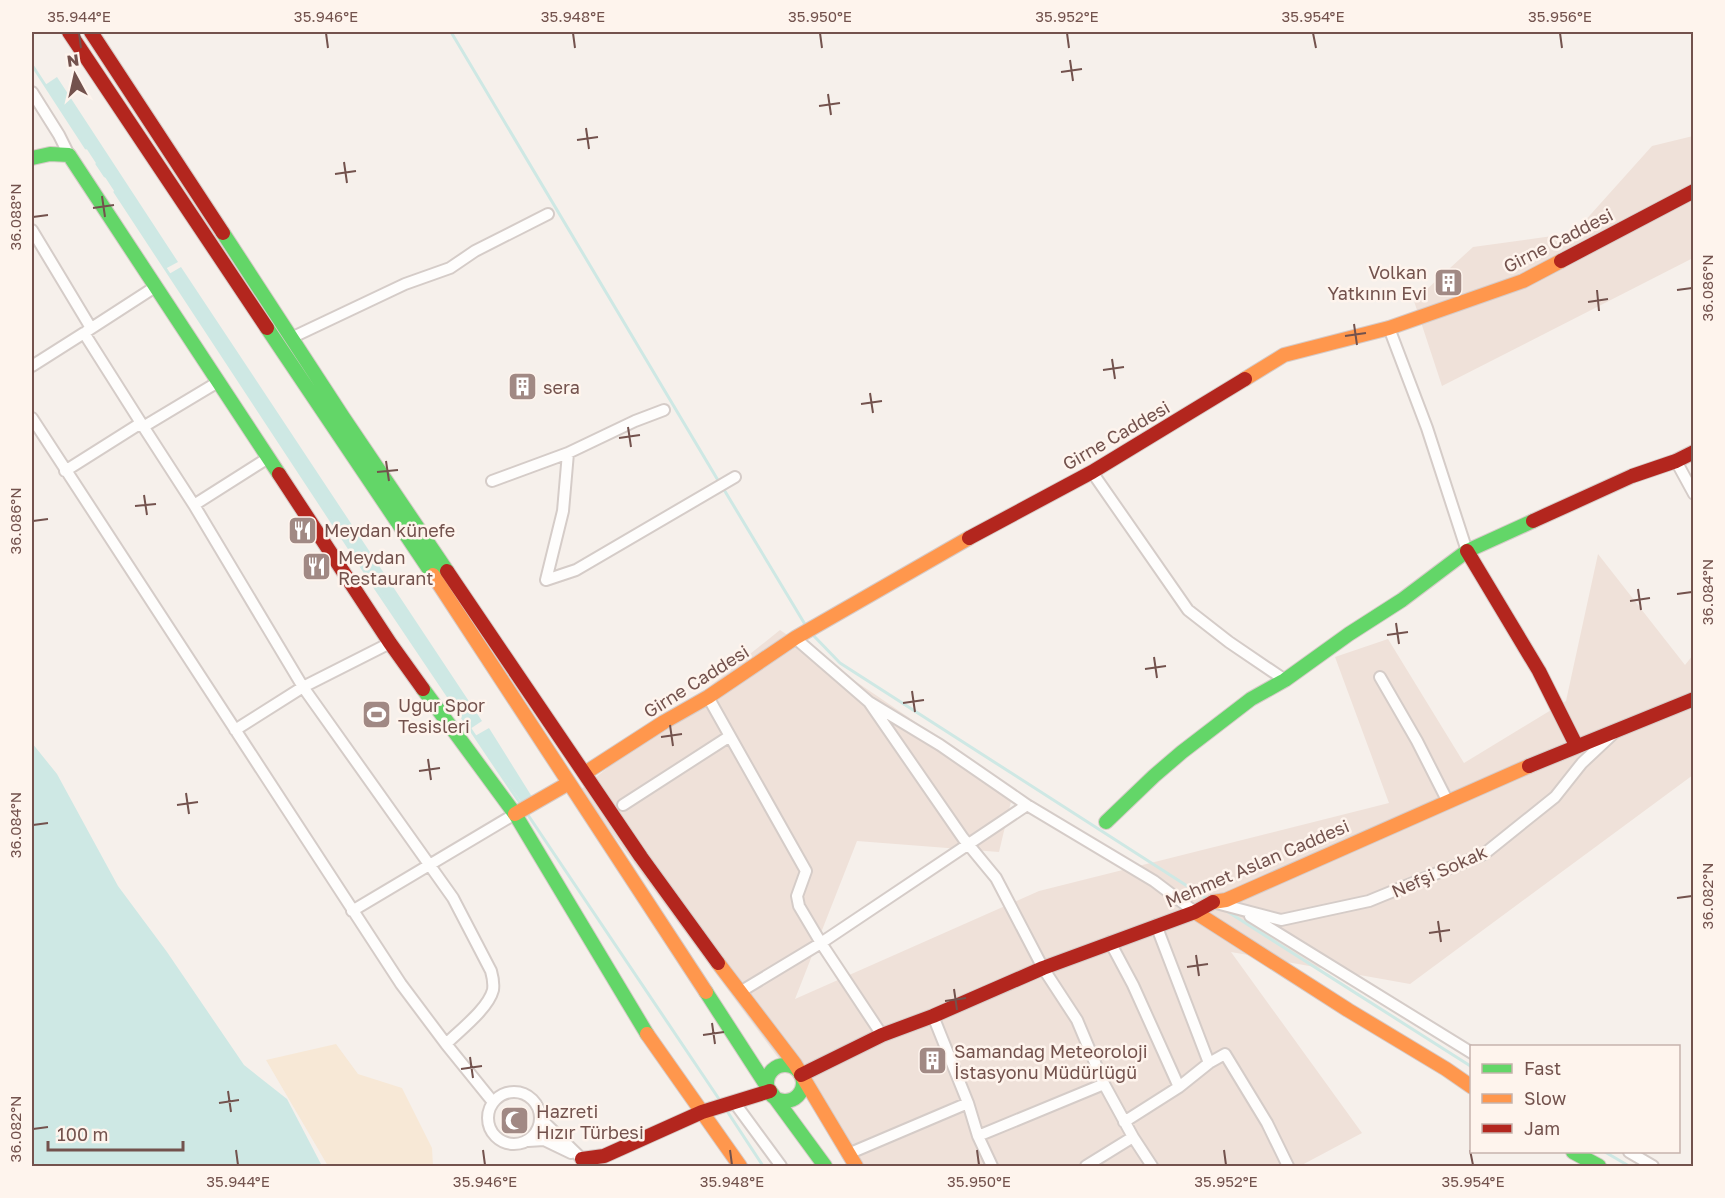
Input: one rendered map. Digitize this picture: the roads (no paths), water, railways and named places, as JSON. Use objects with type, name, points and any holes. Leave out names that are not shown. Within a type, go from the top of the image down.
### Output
[{"type":"street","points":[[69,32],[494,667],[773,1096],[783,1100],[794,1098],[803,1085],[801,1075],[794,1067],[782,1065],[777,1067],[772,1070],[768,1080],[770,1091],[825,1167]]},
{"type":"street","points":[[90,32],[291,338],[641,857],[801,1075],[856,1167]]},
{"type":"street","points":[[32,92],[69,155],[390,644],[515,814],[639,1023],[740,1167]]},
{"type":"street","points":[[32,158],[56,152],[69,155]]},
{"type":"street","name":"Girne Caddesi","points":[[585,773],[664,722],[708,697],[795,638],[955,545],[1092,472],[1284,356],[1389,328],[1523,281],[1694,191]]},
{"type":"street","points":[[291,338],[405,284],[450,268],[475,251],[548,213]]},
{"type":"street","points":[[32,231],[142,425],[194,505],[303,687],[453,898],[491,971],[493,991],[485,1005],[446,1044]]},
{"type":"street","points":[[32,366],[155,287]]},
{"type":"street","points":[[1389,328],[1427,428],[1467,551],[1544,681],[1567,722],[1576,745]]},
{"type":"street","points":[[65,471],[218,382]]},
{"type":"street","points":[[492,481],[568,453],[635,421],[664,410]]},
{"type":"street","points":[[32,418],[401,984],[493,1102]]},
{"type":"street","points":[[1106,822],[1182,752],[1251,699],[1285,680],[1349,634],[1402,600],[1467,551],[1579,499],[1694,452]]},
{"type":"street","points":[[568,453],[562,512],[546,580],[576,570],[735,477]]},
{"type":"street","points":[[194,505],[268,458]]},
{"type":"street","points":[[1676,460],[1694,494]]},
{"type":"street","points":[[1092,472],[1188,610],[1228,642],[1285,680]]},
{"type":"street","points":[[795,638],[869,702],[940,745],[1027,805],[1154,881],[1195,912],[1348,1010],[1446,1069],[1470,1087]]},
{"type":"street","points":[[235,730],[303,687],[390,644]]},
{"type":"street","points":[[1380,677],[1417,741],[1447,800]]},
{"type":"street","points":[[708,697],[806,871],[796,898],[821,943],[882,1035]]},
{"type":"street","name":"Mehmet Aslan Caddesi","points":[[801,1075],[882,1035],[933,1016],[1043,968],[1195,912],[1213,902],[1226,900],[1447,800],[1622,726],[1694,699]]},
{"type":"street","points":[[869,702],[969,845],[996,878],[1043,968],[1077,1020],[1104,1084],[1152,1167]]},
{"type":"street","name":"Nefşi Sokak","points":[[1213,902],[1281,920],[1369,901],[1484,854],[1555,797],[1582,763],[1622,726]]},
{"type":"street","points":[[623,805],[730,736]]},
{"type":"street","points":[[352,910],[569,783]]},
{"type":"street","points":[[740,992],[821,943],[1027,805]]},
{"type":"street","points":[[1240,910],[1470,1052]]},
{"type":"street","points":[[1156,925],[1209,1063]]},
{"type":"street","points":[[1110,942],[1133,986],[1179,1088]]},
{"type":"street","points":[[933,1016],[992,1167]]},
{"type":"street","points":[[1124,1122],[1179,1088],[1209,1063],[1224,1054],[1267,1123],[1288,1167]]},
{"type":"street","points":[[978,1136],[1104,1084]]},
{"type":"street","points":[[528,1141],[539,1128],[541,1119],[537,1103],[524,1093],[515,1091],[499,1096],[489,1110],[488,1119],[490,1128],[502,1141],[519,1144],[544,1140],[583,1164]]},
{"type":"street","points":[[583,1164],[702,1112],[770,1091]]},
{"type":"street","points":[[734,1102],[781,1167]]},
{"type":"street","points":[[848,1154],[968,1103]]},
{"type":"street","points":[[541,1119],[583,1164]]},
{"type":"street","points":[[1086,1167],[1133,1137]]},
{"type":"street","points":[[1575,1153],[1599,1167]]},
{"type":"street","points":[[1631,1153],[1653,1167]]},
{"type":"water","points":[[57,77],[178,262],[165,269],[45,85]]},
{"type":"water","points":[[181,267],[482,721],[470,729],[169,274]]},
{"type":"water","points":[[489,728],[534,800],[524,806],[475,736]]},
{"type":"water","points":[[32,743],[57,774],[118,886],[167,952],[244,1065],[287,1099],[322,1166],[32,1166]]},
{"type":"waterway","points":[[451,32],[719,482]]},
{"type":"waterway","points":[[32,65],[86,148]]},
{"type":"waterway","points":[[97,164],[105,176]]},
{"type":"waterway","points":[[115,192],[522,806]]},
{"type":"waterway","points":[[723,488],[806,626]]},
{"type":"waterway","points":[[812,634],[840,663],[1209,900]]},
{"type":"waterway","points":[[526,812],[721,1102]]},
{"type":"waterway","points":[[1225,910],[1470,1066]]},
{"type":"waterway","points":[[725,1108],[763,1166]]},
{"type":"waterway","points":[[1607,1153],[1629,1166]]},
{"type":"place","name":"Volkan Yatkının Evi","points":[[1448,282]]},
{"type":"place","name":"sera","points":[[522,387]]},
{"type":"place","name":"Meydan künefe","points":[[303,530]]},
{"type":"place","name":"Meydan Restaurant","points":[[317,567]]},
{"type":"place","name":"Uğur Spor Tesisleri","points":[[377,715]]},
{"type":"place","name":"Samandağ Meteoroloji İstasyonu Müdürlüğü","points":[[933,1061]]},
{"type":"place","name":"Hazreti Hızır Türbesi","points":[[515,1121]]}]
